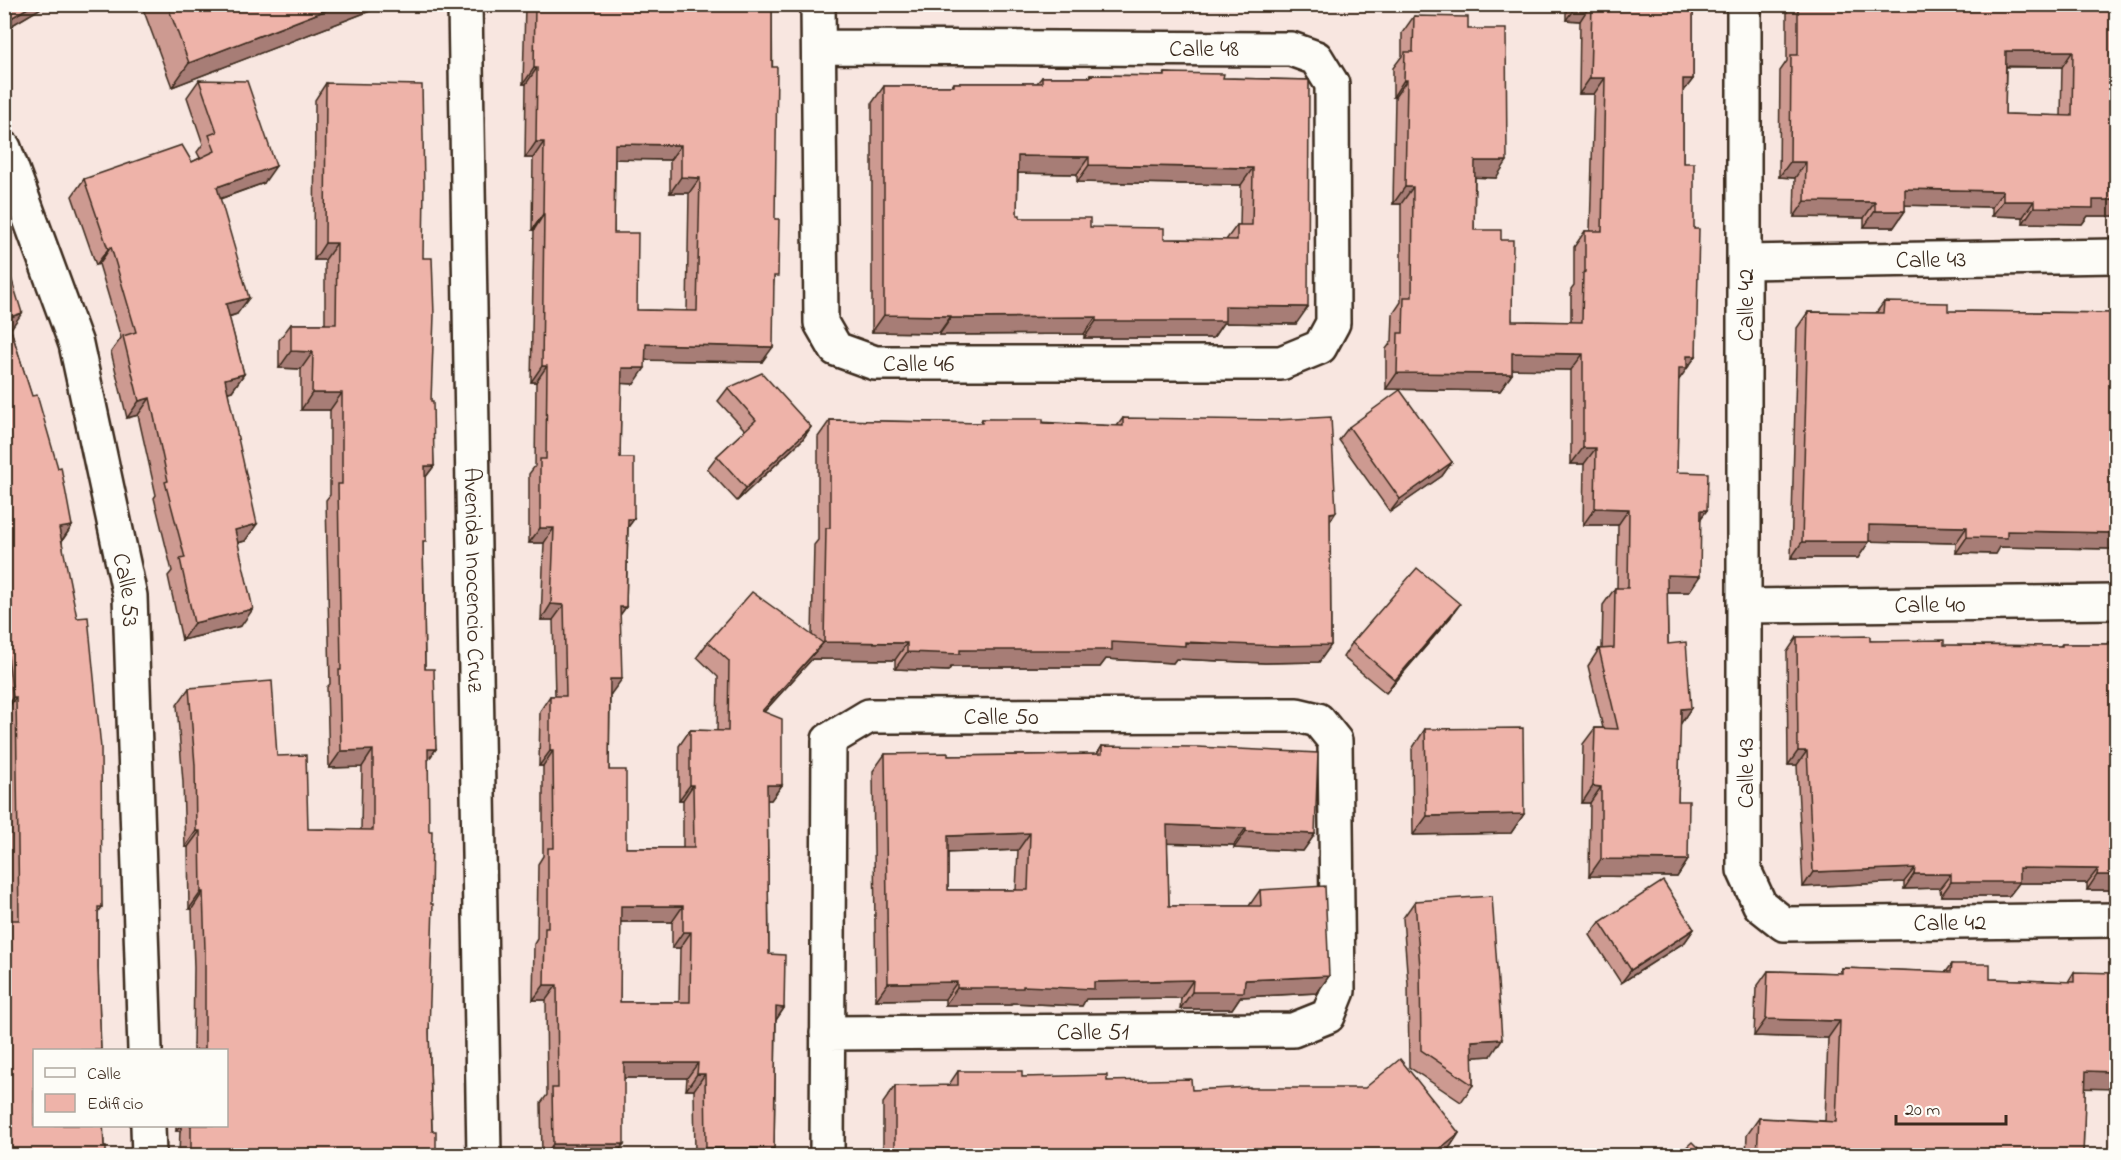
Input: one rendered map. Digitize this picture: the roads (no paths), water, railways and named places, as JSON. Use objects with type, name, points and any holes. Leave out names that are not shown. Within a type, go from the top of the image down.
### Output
[{"type":"street","name":"Avenida Inocencio Cruz","points":[[465,4],[484,1155]]},
{"type":"street","name":"Calle 46","points":[[818,4],[821,323],[836,349],[875,363],[1281,363],[1320,347],[1333,323]]},
{"type":"street","name":"Calle 42","points":[[1744,4],[1746,606]]},
{"type":"street","name":"Calle 48","points":[[819,47],[1291,48],[1316,58],[1332,84],[1333,323]]},
{"type":"street","name":"Calle 53","points":[[4,148],[76,344],[130,596],[145,1049]]},
{"type":"street","name":"Calle 43","points":[[1745,262],[2116,256]]},
{"type":"street","name":"Calle 40","points":[[1746,606],[2116,602]]},
{"type":"street","name":"Calle 43","points":[[1746,606],[1744,870],[1760,905],[1784,924]]},
{"type":"street","name":"Calle 50","points":[[827,1155],[829,740],[869,716],[1297,715],[1318,720],[1335,741],[1338,991]]},
{"type":"street","name":"Calle 42","points":[[1784,924],[2116,920]]},
{"type":"street","name":"Calle 51","points":[[827,1033],[1293,1030],[1328,1016],[1338,991]]},
{"type":"street","points":[[148,1127],[149,1155]]}]
